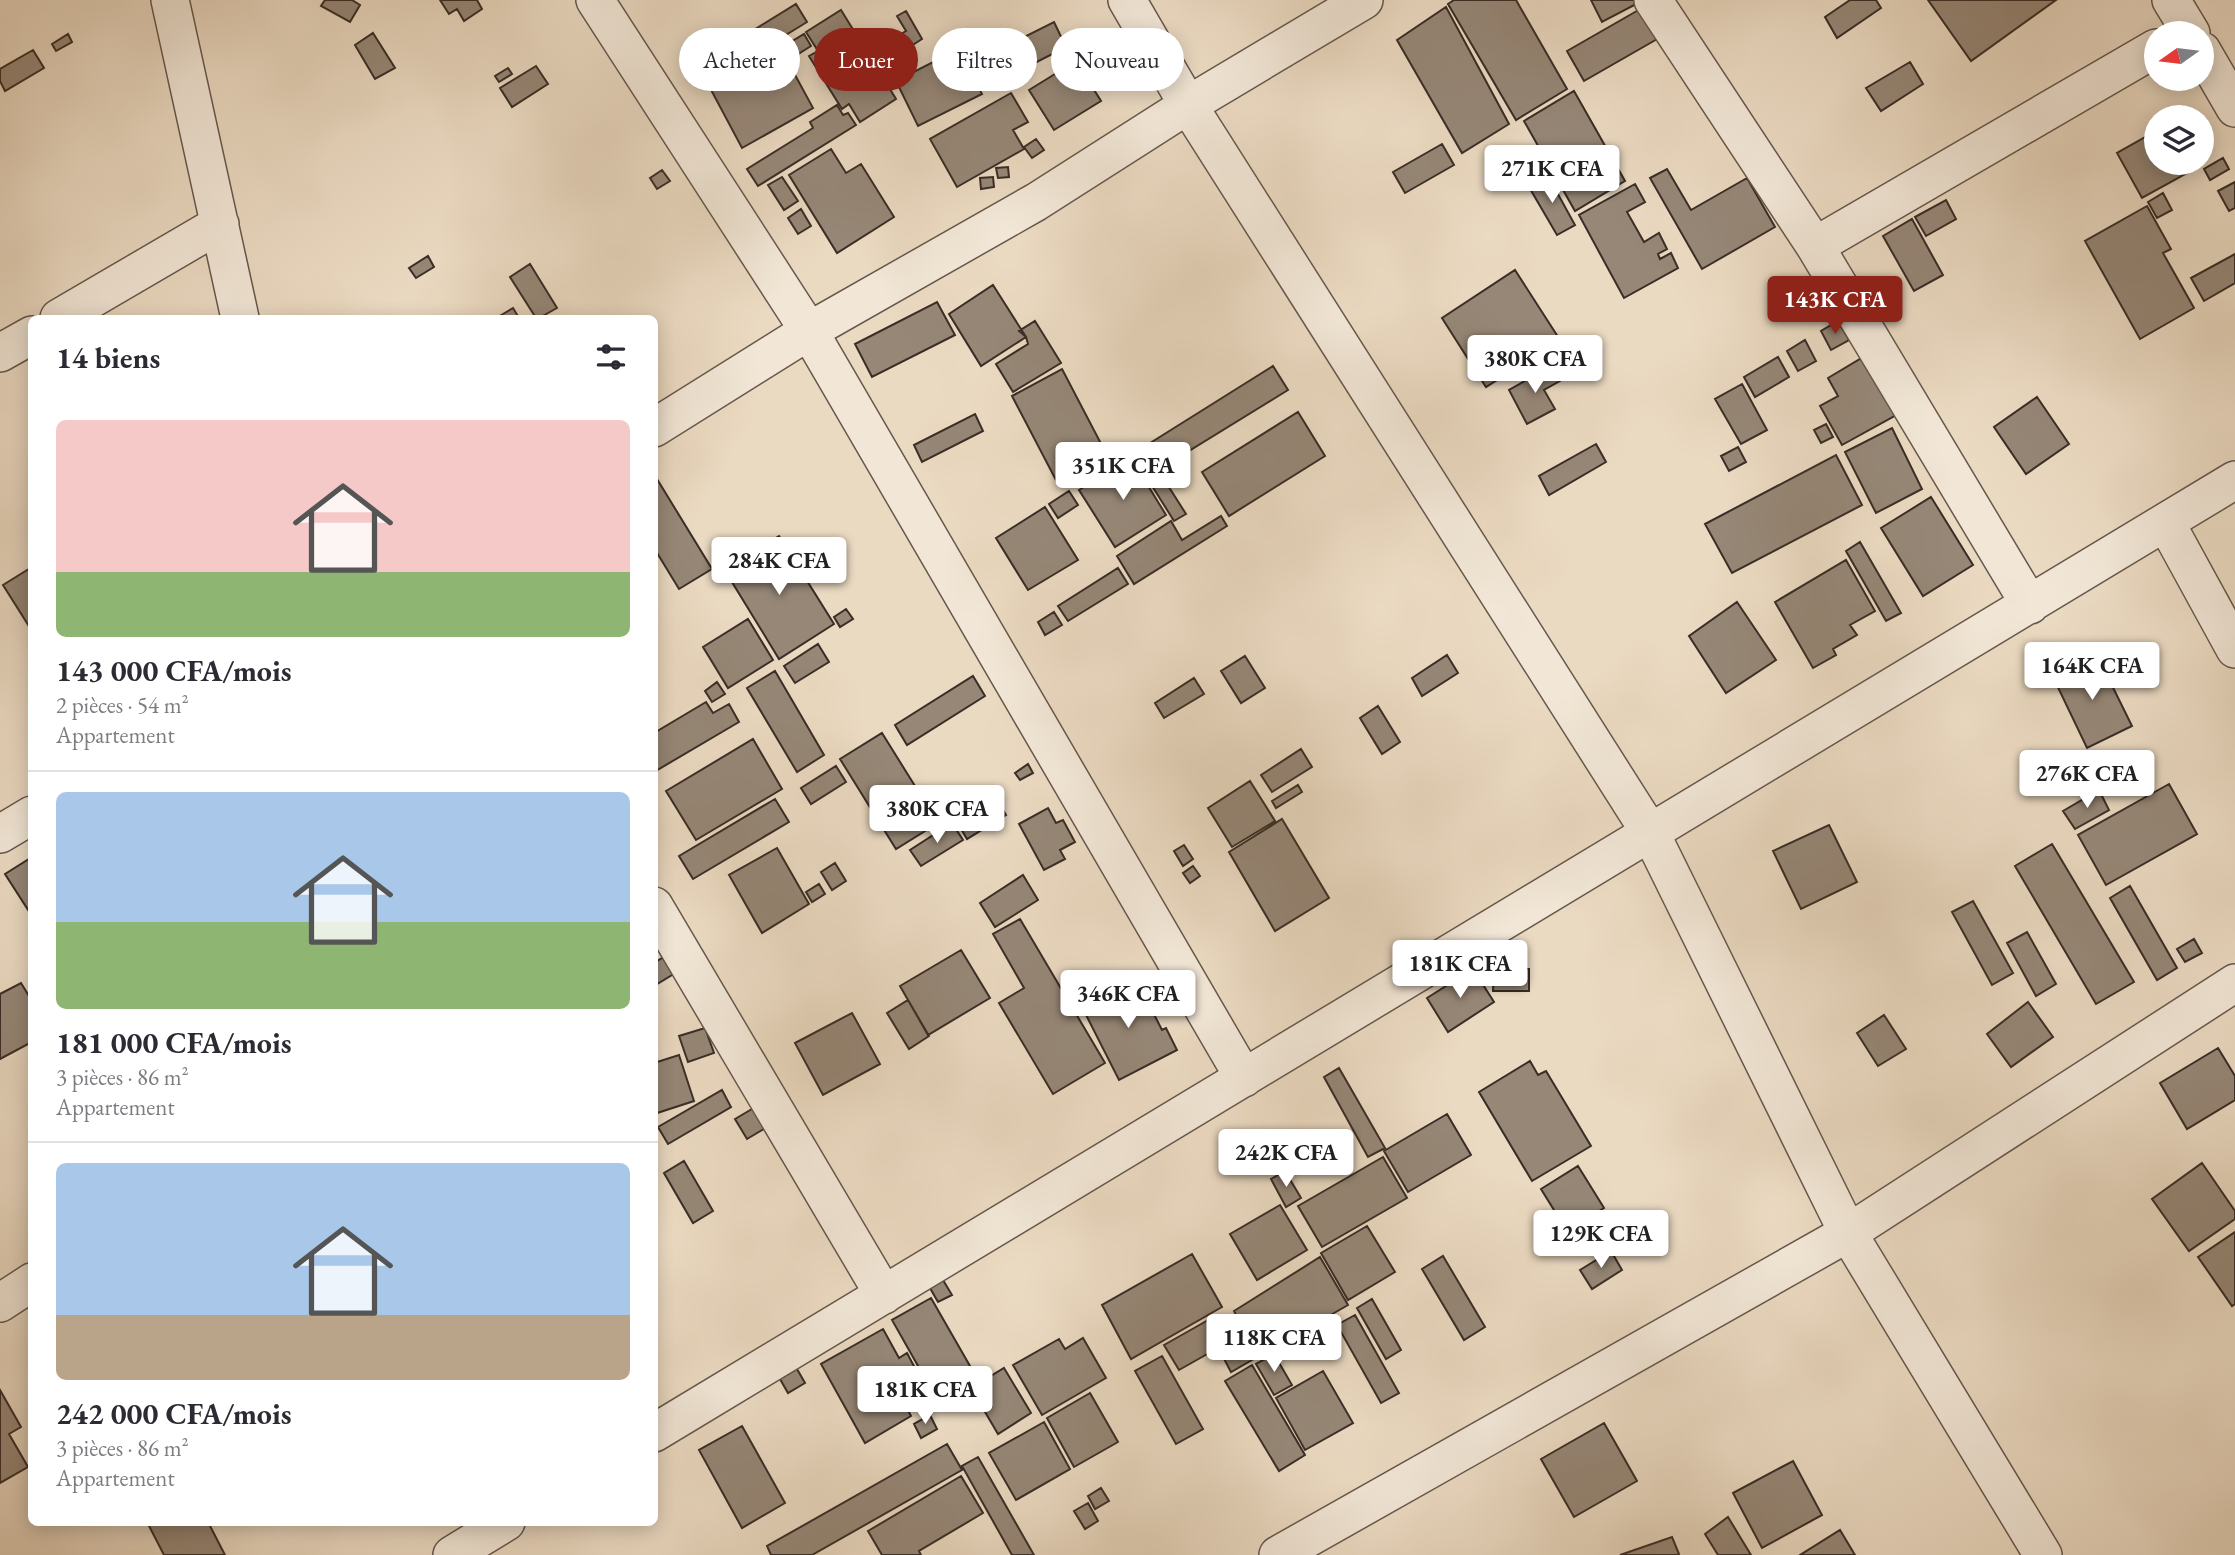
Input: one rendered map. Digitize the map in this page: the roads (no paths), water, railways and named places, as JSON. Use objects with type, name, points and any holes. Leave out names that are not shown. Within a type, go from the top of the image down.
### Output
[{"type":"street","points":[[170,0],[239,315]]},
{"type":"street","points":[[594,0],[809,331],[1244,1078]]},
{"type":"street","points":[[1127,0],[1188,105],[1651,834],[1848,1233],[2036,1553]]},
{"type":"street","points":[[658,425],[809,331],[1036,202],[1188,105],[1364,0]]},
{"type":"street","points":[[1653,0],[1815,246],[2030,605]]},
{"type":"street","points":[[1815,246],[2144,55]]},
{"type":"street","points":[[2214,73],[2235,108]]},
{"type":"street","points":[[64,315],[219,224]]},
{"type":"street","points":[[0,354],[28,337]]},
{"type":"street","points":[[658,1431],[2235,480]]},
{"type":"street","points":[[2166,523],[2235,649]]},
{"type":"street","points":[[0,834],[28,817]]},
{"type":"street","points":[[658,913],[884,1295]]},
{"type":"street","points":[[1278,1555],[1848,1233],[2235,983]]},
{"type":"street","points":[[0,1303],[28,1285]]},
{"type":"street","points":[[452,1555],[502,1532]]}]
